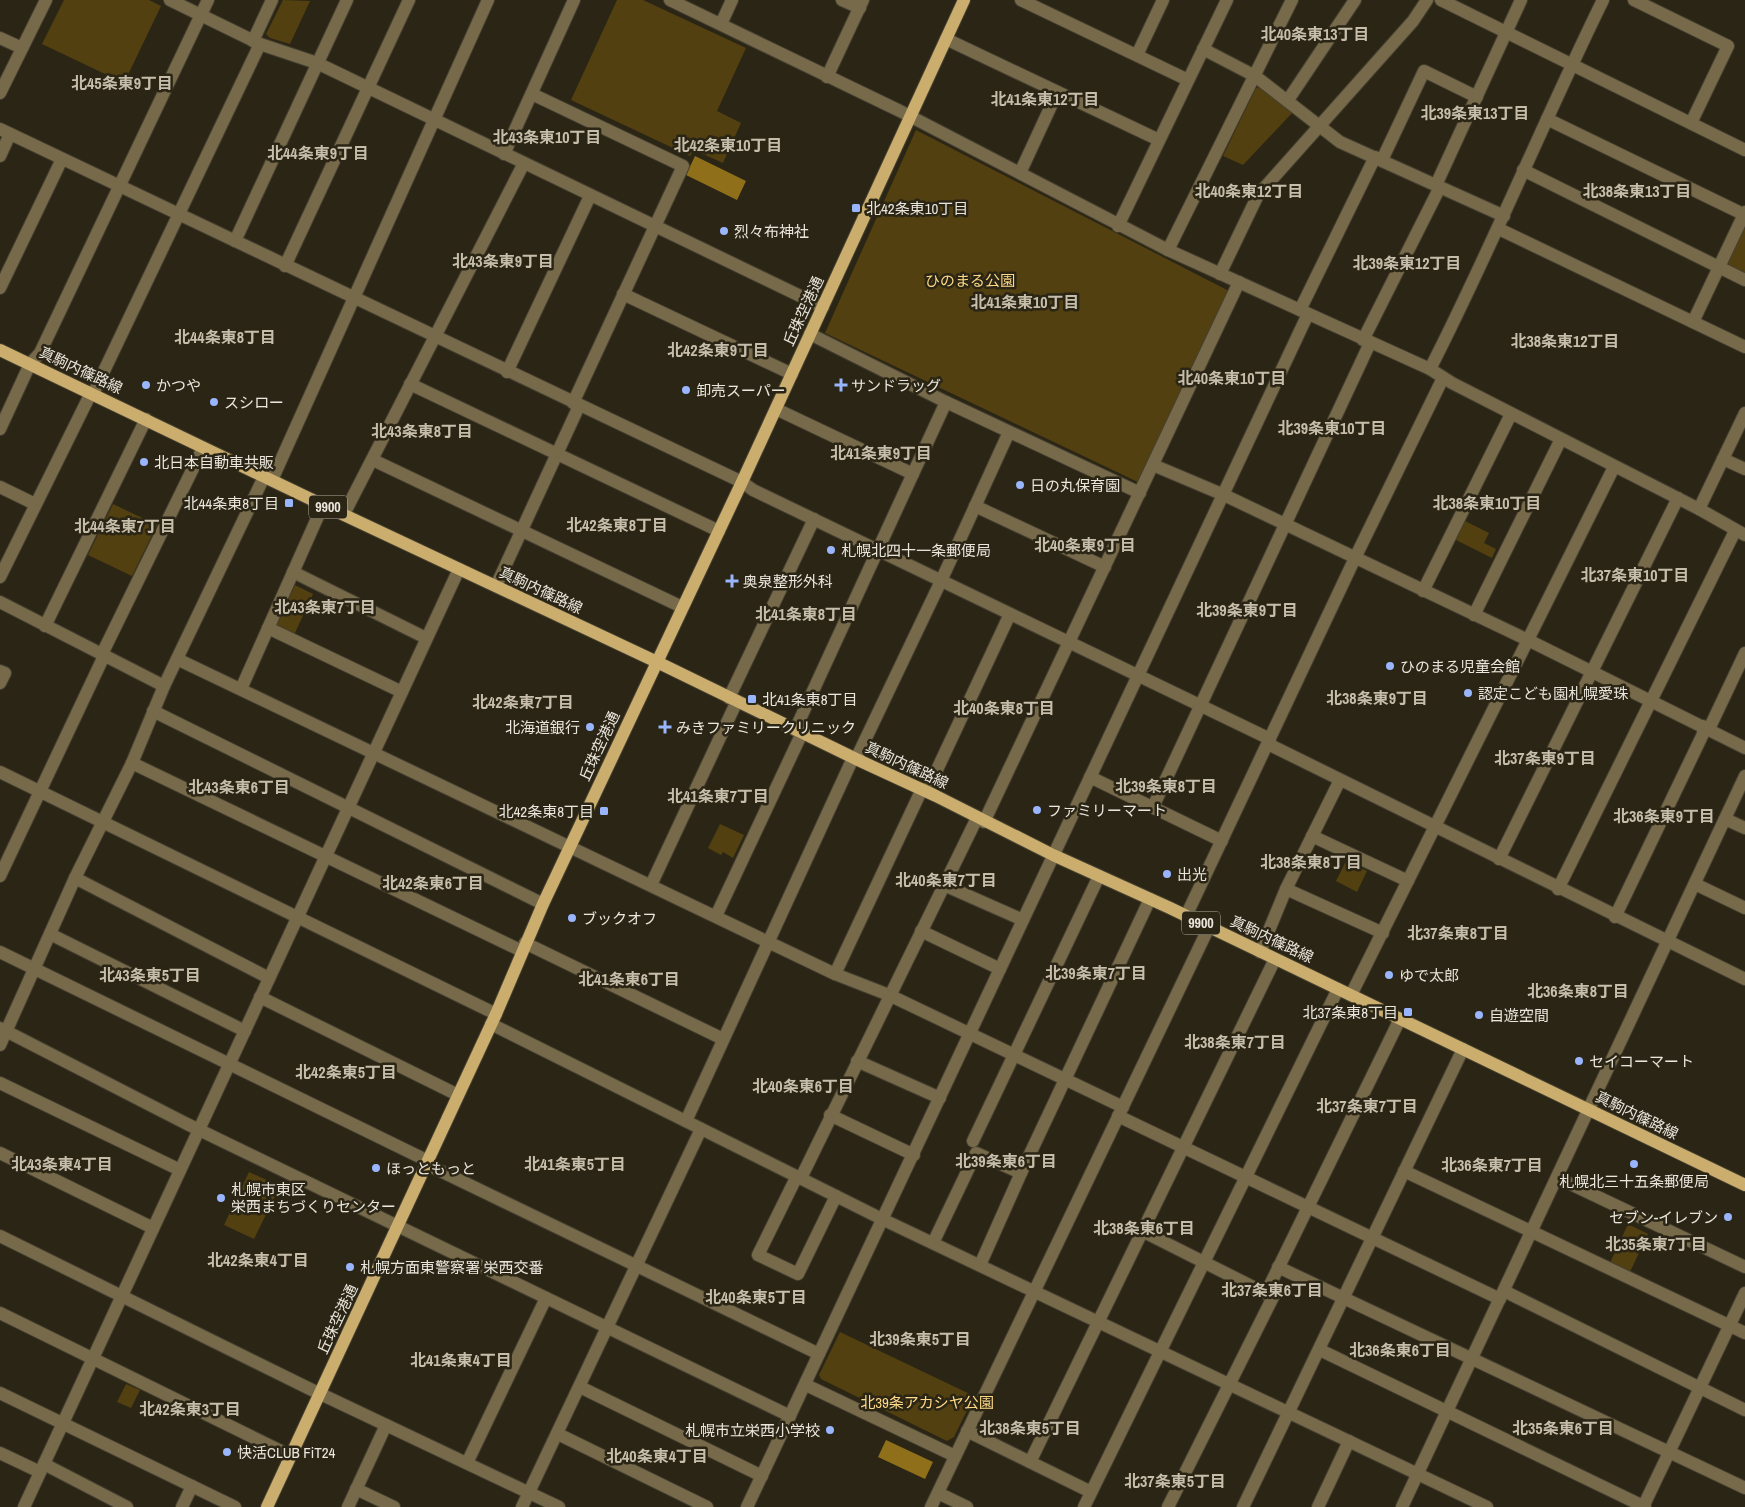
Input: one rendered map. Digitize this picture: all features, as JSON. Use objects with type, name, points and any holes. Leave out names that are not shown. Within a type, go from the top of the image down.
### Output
[{"type":"main road","name":"丘珠空港通","points":[[267,1507],[494,1019],[523,947],[776,409],[964,0]]},
{"type":"main road","name":"真駒内篠路線","points":[[0,350],[268,479],[657,662],[854,759],[924,790],[981,820],[1338,988],[1745,1185]]},
{"type":"street","points":[[0,93],[46,0]]},
{"type":"street","points":[[170,0],[257,42],[317,63],[823,307]]},
{"type":"street","points":[[0,429],[30,364],[40,353],[208,0]]},
{"type":"street","points":[[0,577],[179,215],[257,42],[272,0]]},
{"type":"street","points":[[235,241],[347,0]]},
{"type":"street","points":[[285,266],[409,0]]},
{"type":"street","points":[[0,1045],[3,1030],[132,763],[164,686],[268,479],[355,297],[488,0]]},
{"type":"street","points":[[504,154],[574,0]]},
{"type":"street","points":[[670,0],[910,116],[1118,226],[1366,342],[1430,369],[1443,378],[1511,414],[1699,509],[1740,533],[1651,700],[1558,888]]},
{"type":"street","points":[[721,24],[732,0]]},
{"type":"street","points":[[827,77],[862,4],[842,0]]},
{"type":"street","points":[[1021,0],[1188,80]]},
{"type":"street","points":[[1137,55],[1163,0]]},
{"type":"street","points":[[1118,226],[1227,0]]},
{"type":"street","points":[[1168,250],[1292,0]]},
{"type":"street","points":[[1288,100],[1355,0]]},
{"type":"street","points":[[1220,274],[1258,195],[1412,21],[1427,0]]},
{"type":"street","points":[[1441,0],[1745,150]]},
{"type":"street","points":[[1153,807],[1286,526],[1366,342],[1521,0]]},
{"type":"street","points":[[1430,369],[1499,229],[1546,119],[1603,0]]},
{"type":"street","points":[[1634,0],[1728,46],[1691,123]]},
{"type":"street","points":[[0,38],[22,48]]},
{"type":"street","points":[[946,39],[1159,140]]},
{"type":"street","points":[[1203,49],[1255,76],[1340,142],[1504,216]]},
{"type":"street","points":[[747,1507],[884,1220],[1090,777],[1224,495],[1304,312],[1378,158],[1424,71],[1477,97]]},
{"type":"street","points":[[1020,173],[1057,93]]},
{"type":"street","points":[[496,586],[557,454],[623,294],[683,166],[532,94]]},
{"type":"street","points":[[1546,119],[1745,214],[1693,322]]},
{"type":"street","points":[[0,156],[5,131],[285,266],[355,297],[576,405],[742,482],[753,490],[814,520],[1201,707],[1499,860],[1667,943],[1745,979]]},
{"type":"street","points":[[0,288],[62,159]]},
{"type":"street","points":[[344,514],[524,163]]},
{"type":"street","points":[[1523,170],[1745,280]]},
{"type":"street","points":[[507,372],[590,196]]},
{"type":"street","points":[[1499,229],[1745,347]]},
{"type":"street","points":[[836,1196],[798,1274],[758,1255],[830,1116],[944,885],[981,820],[1069,642],[1239,282]]},
{"type":"street","points":[[623,294],[792,374]]},
{"type":"street","points":[[810,334],[946,402],[1140,493]]},
{"type":"street","points":[[1186,916],[1355,558],[1443,378]]},
{"type":"street","points":[[410,384],[719,531]]},
{"type":"street","points":[[716,916],[946,402]]},
{"type":"street","points":[[776,409],[914,474]]},
{"type":"street","points":[[1423,591],[1511,414]]},
{"type":"street","points":[[1699,509],[1745,414]]},
{"type":"street","points":[[45,626],[146,419]]},
{"type":"street","points":[[686,1121],[854,759],[941,581],[1009,432]]},
{"type":"street","points":[[1474,615],[1561,439]]},
{"type":"street","points":[[0,876],[103,655],[203,448]]},
{"type":"street","points":[[1723,458],[1745,469]]},
{"type":"street","points":[[373,460],[682,607]]},
{"type":"street","points":[[1153,465],[1224,495],[1528,640],[1745,748]]},
{"type":"street","points":[[1351,995],[1614,467]]},
{"type":"street","points":[[0,486],[35,504]]},
{"type":"street","points":[[1499,860],[1678,498]]},
{"type":"street","points":[[241,689],[323,505]]},
{"type":"street","points":[[976,506],[1105,567]]},
{"type":"street","points":[[651,885],[814,520]]},
{"type":"street","points":[[24,1507],[459,569]]},
{"type":"street","points":[[293,572],[426,638]]},
{"type":"street","points":[[0,602],[164,686]]},
{"type":"street","points":[[835,974],[1010,614]]},
{"type":"street","points":[[268,628],[402,692]]},
{"type":"street","points":[[1615,916],[1703,734],[1745,653]]},
{"type":"street","points":[[177,659],[835,974],[889,995],[971,1034],[1065,1080],[1183,1148],[1247,1176],[1308,1207],[1502,1295],[1745,1410]]},
{"type":"street","points":[[0,671],[5,673],[0,683]]},
{"type":"street","points":[[153,711],[543,904]]},
{"type":"street","points":[[132,763],[326,856],[723,1039]]},
{"type":"street","points":[[0,772],[298,917],[686,1121],[884,1220],[1487,1507]]},
{"type":"street","points":[[1402,1507],[1745,776]]},
{"type":"street","points":[[1090,777],[1222,841]]},
{"type":"street","points":[[1260,952],[1286,889],[1340,780]]},
{"type":"street","points":[[1725,819],[1745,828]]},
{"type":"street","points":[[1312,836],[1408,881]]},
{"type":"street","points":[[974,1141],[1099,876]]},
{"type":"street","points":[[76,878],[269,978]]},
{"type":"street","points":[[1694,884],[1745,908]]},
{"type":"street","points":[[944,885],[1023,920]]},
{"type":"street","points":[[1286,889],[1382,933]]},
{"type":"street","points":[[980,1265],[1021,1173],[1150,900]]},
{"type":"street","points":[[931,1507],[1209,927]]},
{"type":"street","points":[[921,931],[1000,970]]},
{"type":"street","points":[[50,934],[245,1030]]},
{"type":"street","points":[[0,952],[230,1063],[819,1354]]},
{"type":"street","points":[[1030,1462],[1274,959]]},
{"type":"street","points":[[1084,1507],[1338,988]]},
{"type":"street","points":[[260,997],[458,1095]]},
{"type":"street","points":[[1266,1293],[1400,1019]]},
{"type":"street","points":[[3,1030],[397,1227],[790,1416]]},
{"type":"street","points":[[1243,1507],[1290,1413],[1463,1049]]},
{"type":"street","points":[[857,1061],[940,1098]]},
{"type":"street","points":[[0,1083],[180,1170]]},
{"type":"street","points":[[830,1116],[914,1154]]},
{"type":"street","points":[[522,1507],[701,1128]]},
{"type":"street","points":[[0,1153],[153,1228]]},
{"type":"street","points":[[933,1243],[976,1153],[1021,1173]]},
{"type":"street","points":[[1404,1172],[1745,1333]]},
{"type":"street","points":[[1558,1178],[1745,1267]]},
{"type":"street","points":[[1142,1231],[1273,1297],[1168,1507]]},
{"type":"street","points":[[0,1236],[386,1425],[559,1507]]},
{"type":"street","points":[[1278,1267],[1745,1488]]},
{"type":"street","points":[[1320,1350],[1644,1507],[1745,1293]]},
{"type":"street","points":[[467,1463],[546,1298]]},
{"type":"street","points":[[0,1313],[291,1456]]},
{"type":"street","points":[[806,1385],[955,1456]]},
{"type":"street","points":[[580,1387],[762,1476]]},
{"type":"street","points":[[0,1393],[235,1507]]},
{"type":"street","points":[[348,1507],[386,1425]]},
{"type":"street","points":[[967,1431],[1091,1492]]},
{"type":"street","points":[[558,1434],[707,1507]]},
{"type":"street","points":[[1318,1507],[1350,1441]]},
{"type":"street","points":[[0,1453],[42,1468],[127,1507]]},
{"type":"street","points":[[182,1507],[192,1486]]},
{"type":"street","points":[[356,1489],[394,1507]]},
{"type":"street","points":[[938,1493],[967,1507]]},
{"type":"green space","points":[[64,0],[149,0],[161,6],[124,83],[42,44]]},
{"type":"green space","points":[[283,0],[310,1],[290,44],[270,38],[266,34]]},
{"type":"green space","points":[[617,0],[643,0],[746,48],[717,111],[741,123],[723,163],[694,150],[690,156],[571,100]]},
{"type":"green space","points":[[1260,87],[1293,112],[1243,165],[1223,156],[1256,88]]},
{"type":"green space","name":"ひのまる公園","points":[[916,130],[1229,291],[1140,483],[825,333]]},
{"type":"green space","points":[[1745,225],[1745,275],[1726,265]]},
{"type":"green space","points":[[113,504],[157,525],[132,576],[88,555]]},
{"type":"green space","points":[[1465,521],[1489,533],[1484,543],[1496,549],[1492,558],[1456,540]]},
{"type":"green space","points":[[295,585],[313,594],[294,635],[276,626]]},
{"type":"green space","points":[[720,824],[744,835],[733,858],[723,852],[721,855],[708,848]]},
{"type":"green space","points":[[1346,861],[1367,871],[1357,892],[1336,881]]},
{"type":"green space","points":[[249,1172],[280,1186],[254,1239],[224,1225]]},
{"type":"green space","points":[[1628,1224],[1648,1234],[1629,1274],[1609,1265]]},
{"type":"green space","name":"北39条アカシヤ公園","points":[[840,1332],[974,1396],[954,1437],[947,1441],[821,1379],[819,1375]]},
{"type":"green space","points":[[126,1384],[140,1390],[131,1408],[117,1402]]},
{"type":"shaded area","points":[[695,156],[746,181],[737,200],[686,175]]},
{"type":"shaded area","points":[[886,1440],[933,1462],[925,1479],[878,1457]]},
{"type":"place","name":"北42条東10丁目","points":[[856,208]]},
{"type":"place","name":"烈々布神社","points":[[724,231]]},
{"type":"place","name":"かつや","points":[[146,385]]},
{"type":"place","name":"サンドラッグ","points":[[841,385]]},
{"type":"place","name":"卸売スーパー","points":[[686,390]]},
{"type":"place","name":"スシロー","points":[[214,402]]},
{"type":"place","name":"北日本自動車共販","points":[[144,462]]},
{"type":"place","name":"日の丸保育園","points":[[1020,485]]},
{"type":"place","name":"北44条東8丁目","points":[[289,503]]},
{"type":"place","name":"札幌北四十一条郵便局","points":[[831,550]]},
{"type":"place","name":"奥泉整形外科","points":[[732,581]]},
{"type":"place","name":"ひのまる児童会館","points":[[1390,666]]},
{"type":"place","name":"認定こども園札幌愛珠","points":[[1468,693]]},
{"type":"place","name":"北41条東8丁目","points":[[752,699]]},
{"type":"place","name":"北海道銀行","points":[[590,727]]},
{"type":"place","name":"みきファミリークリニック","points":[[665,727]]},
{"type":"place","name":"ファミリーマート","points":[[1037,810]]},
{"type":"place","name":"北42条東8丁目","points":[[604,811]]},
{"type":"place","name":"出光","points":[[1167,874]]},
{"type":"place","name":"ブックオフ","points":[[572,918]]},
{"type":"place","name":"ゆで太郎","points":[[1389,975]]},
{"type":"place","name":"北37条東8丁目","points":[[1408,1012]]},
{"type":"place","name":"自遊空間","points":[[1479,1015]]},
{"type":"place","name":"セイコーマート","points":[[1579,1061]]},
{"type":"place","name":"札幌北三十五条郵便局","points":[[1634,1164]]},
{"type":"place","name":"ほっともっと","points":[[376,1168]]},
{"type":"place","name":"札幌市東区 栄西まちづくりセンター","points":[[221,1198]]},
{"type":"place","name":"セブン-イレブン","points":[[1728,1217]]},
{"type":"place","name":"札幌方面東警察署 栄西交番","points":[[350,1267]]},
{"type":"place","name":"札幌市立栄西小学校","points":[[830,1430]]},
{"type":"place","name":"快活CLUB FiT24","points":[[227,1452]]},
{"type":"district","name":"北40条東13丁目","points":[[1315,34]]},
{"type":"district","name":"北45条東9丁目","points":[[122,83]]},
{"type":"district","name":"北41条東12丁目","points":[[1045,99]]},
{"type":"district","name":"北39条東13丁目","points":[[1475,113]]},
{"type":"district","name":"北43条東10丁目","points":[[547,137]]},
{"type":"district","name":"北42条東10丁目","points":[[728,145]]},
{"type":"district","name":"北44条東9丁目","points":[[318,153]]},
{"type":"district","name":"北40条東12丁目","points":[[1249,191]]},
{"type":"district","name":"北38条東13丁目","points":[[1637,191]]},
{"type":"district","name":"北43条東9丁目","points":[[503,261]]},
{"type":"district","name":"北39条東12丁目","points":[[1407,263]]},
{"type":"district","name":"北41条東10丁目","points":[[1025,302]]},
{"type":"district","name":"北44条東8丁目","points":[[225,337]]},
{"type":"district","name":"北38条東12丁目","points":[[1565,341]]},
{"type":"district","name":"北42条東9丁目","points":[[718,350]]},
{"type":"district","name":"北40条東10丁目","points":[[1232,378]]},
{"type":"district","name":"北39条東10丁目","points":[[1332,428]]},
{"type":"district","name":"北43条東8丁目","points":[[422,431]]},
{"type":"district","name":"北41条東9丁目","points":[[881,453]]},
{"type":"district","name":"北38条東10丁目","points":[[1487,503]]},
{"type":"district","name":"北42条東8丁目","points":[[617,525]]},
{"type":"district","name":"北44条東7丁目","points":[[125,526]]},
{"type":"district","name":"北40条東9丁目","points":[[1085,545]]},
{"type":"district","name":"北37条東10丁目","points":[[1635,575]]},
{"type":"district","name":"北43条東7丁目","points":[[325,607]]},
{"type":"district","name":"北39条東9丁目","points":[[1247,610]]},
{"type":"district","name":"北41条東8丁目","points":[[806,614]]},
{"type":"district","name":"北38条東9丁目","points":[[1377,698]]},
{"type":"district","name":"北42条東7丁目","points":[[523,702]]},
{"type":"district","name":"北40条東8丁目","points":[[1004,708]]},
{"type":"district","name":"北37条東9丁目","points":[[1545,758]]},
{"type":"district","name":"北39条東8丁目","points":[[1166,786]]},
{"type":"district","name":"北43条東6丁目","points":[[239,787]]},
{"type":"district","name":"北41条東7丁目","points":[[718,796]]},
{"type":"district","name":"北36条東9丁目","points":[[1664,816]]},
{"type":"district","name":"北38条東8丁目","points":[[1311,862]]},
{"type":"district","name":"北40条東7丁目","points":[[946,880]]},
{"type":"district","name":"北42条東6丁目","points":[[433,883]]},
{"type":"district","name":"北37条東8丁目","points":[[1458,933]]},
{"type":"district","name":"北39条東7丁目","points":[[1096,973]]},
{"type":"district","name":"北43条東5丁目","points":[[150,975]]},
{"type":"district","name":"北41条東6丁目","points":[[629,979]]},
{"type":"district","name":"北36条東8丁目","points":[[1578,991]]},
{"type":"district","name":"北38条東7丁目","points":[[1235,1042]]},
{"type":"district","name":"北42条東5丁目","points":[[346,1072]]},
{"type":"district","name":"北40条東6丁目","points":[[803,1086]]},
{"type":"district","name":"北37条東7丁目","points":[[1367,1106]]},
{"type":"district","name":"北39条東6丁目","points":[[1006,1161]]},
{"type":"district","name":"北43条東4丁目","points":[[62,1164]]},
{"type":"district","name":"北41条東5丁目","points":[[575,1164]]},
{"type":"district","name":"北36条東7丁目","points":[[1492,1165]]},
{"type":"district","name":"北38条東6丁目","points":[[1144,1228]]},
{"type":"district","name":"北35条東7丁目","points":[[1656,1244]]},
{"type":"district","name":"北42条東4丁目","points":[[258,1260]]},
{"type":"district","name":"北37条東6丁目","points":[[1272,1290]]},
{"type":"district","name":"北40条東5丁目","points":[[756,1297]]},
{"type":"district","name":"北39条東5丁目","points":[[920,1339]]},
{"type":"district","name":"北36条東6丁目","points":[[1400,1350]]},
{"type":"district","name":"北41条東4丁目","points":[[461,1360]]},
{"type":"district","name":"北42条東3丁目","points":[[190,1409]]},
{"type":"district","name":"北38条東5丁目","points":[[1030,1428]]},
{"type":"district","name":"北35条東6丁目","points":[[1563,1428]]},
{"type":"district","name":"北40条東4丁目","points":[[657,1456]]},
{"type":"district","name":"北37条東5丁目","points":[[1175,1481]]}]
